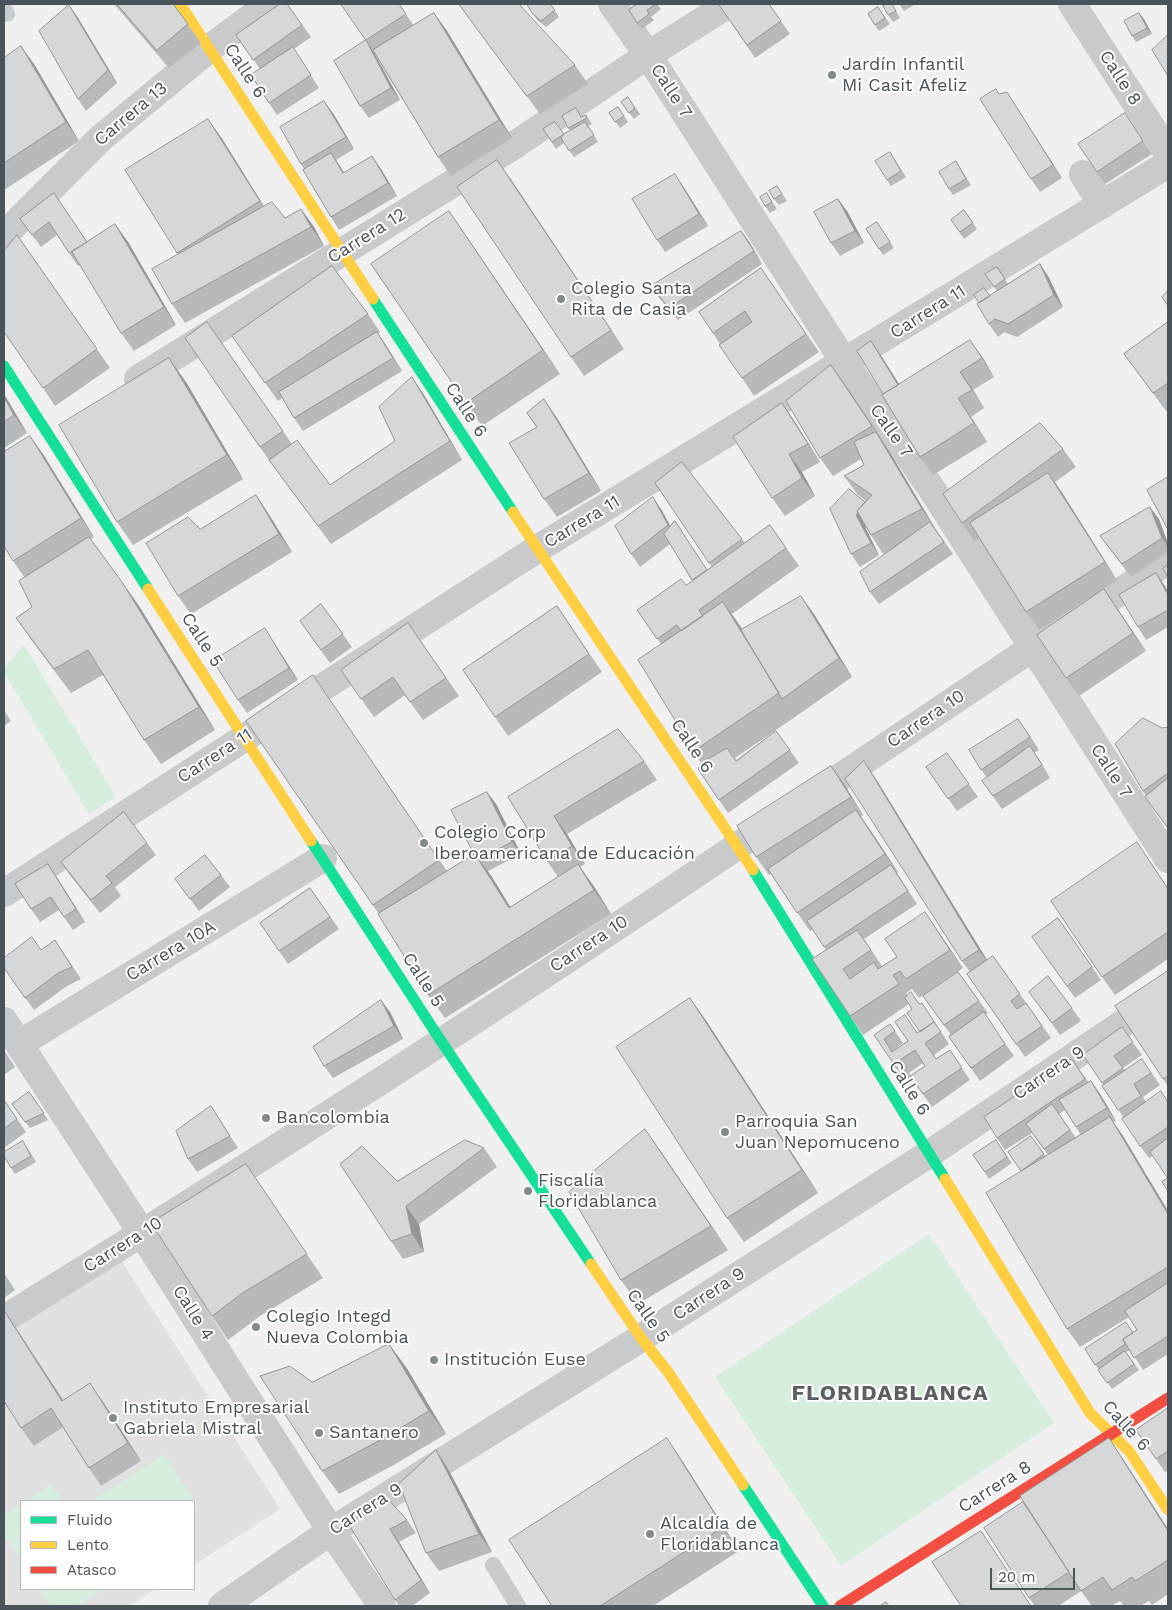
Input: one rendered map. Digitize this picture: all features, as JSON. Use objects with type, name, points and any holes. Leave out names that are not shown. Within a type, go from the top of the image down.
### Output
[{"type":"street","name":"Calle 6","points":[[180,4],[537,549],[738,846],[1090,1414],[1129,1451],[1168,1510]]},
{"type":"street","name":"Carrera 13","points":[[4,235],[101,138],[210,48],[268,4]]},
{"type":"street","name":"Calle 7","points":[[612,4],[648,55],[845,363],[933,491],[1168,859]]},
{"type":"street","name":"Carrera 12","points":[[116,393],[516,144],[648,55],[729,4]]},
{"type":"street","name":"Calle 8","points":[[1072,4],[1168,153]]},
{"type":"street","name":"Carrera 11","points":[[4,893],[537,549],[845,363],[1168,164]]},
{"type":"street","points":[[1083,174],[1102,205]]},
{"type":"street","name":"Calle 5","points":[[4,366],[57,430],[244,737],[441,1041],[641,1338],[668,1372],[823,1606]]},
{"type":"street","points":[[26,450],[57,430]]},
{"type":"street","name":"Carrera 10","points":[[4,1318],[142,1233],[441,1041],[738,846],[1032,648],[1168,560]]},
{"type":"street","name":"Carrera 10A","points":[[19,1044],[322,858]]},
{"type":"street","name":"Carrera 9","points":[[222,1606],[331,1531],[641,1338],[929,1154],[1168,993]]},
{"type":"street","name":"Calle 4","points":[[4,1021],[142,1233],[331,1531],[382,1606]]},
{"type":"street","name":"Carrera 8","points":[[840,1606],[1168,1398]]},
{"type":"lane","points":[[493,1565],[518,1606]]},
{"type":"shaded area","name":"Instituto Empresarial Gabriela Mistral","points":[[121,1260],[280,1509],[195,1564],[195,1500],[20,1500],[20,1590],[154,1590],[129,1606],[4,1606],[4,1336]]},
{"type":"green space","points":[[24,645],[116,797],[89,814],[4,672],[4,668]]},
{"type":"green space","points":[[929,1234],[1054,1423],[841,1566],[715,1377]]},
{"type":"green space","points":[[164,1454],[194,1500],[94,1500]]},
{"type":"green space","points":[[51,1484],[61,1500],[27,1500]]},
{"type":"green space","points":[[20,1505],[20,1559],[4,1534],[4,1515]]},
{"type":"green space","points":[[40,1590],[101,1590],[76,1606],[50,1606]]},
{"type":"building","points":[[117,4],[173,4],[188,24],[157,50]]},
{"type":"building","points":[[280,4],[287,4],[302,25],[253,60],[236,35]]},
{"type":"building","points":[[341,4],[399,4],[406,14],[366,40]]},
{"type":"building","points":[[459,4],[519,4],[575,65],[527,96]]},
{"type":"building","points":[[527,4],[550,4],[555,10],[541,21],[533,14]]},
{"type":"building","points":[[637,4],[656,4],[647,10],[649,14],[637,23],[629,10]]},
{"type":"building","points":[[720,4],[769,4],[781,21],[747,45]]},
{"type":"building","points":[[892,4],[896,11],[888,15],[883,6]]},
{"type":"building","points":[[69,5],[108,70],[78,99],[39,31]]},
{"type":"building","points":[[878,7],[885,18],[875,25],[868,14]]},
{"type":"building","points":[[434,13],[499,120],[438,157],[373,50]]},
{"type":"building","points":[[1139,13],[1147,28],[1132,36],[1124,21]]},
{"type":"building","points":[[1168,35],[1168,76],[1152,50]]},
{"type":"building","points":[[366,40],[391,88],[360,106],[334,61]]},
{"type":"building","points":[[21,46],[66,122],[4,163],[4,58]]},
{"type":"building","points":[[293,47],[311,75],[269,103],[251,75]]},
{"type":"building","points":[[996,89],[999,94],[1007,92],[1053,165],[1031,179],[980,99]]},
{"type":"building","points":[[628,97],[635,108],[629,113],[621,102]]},
{"type":"building","points":[[324,101],[346,137],[301,164],[280,127]]},
{"type":"building","points":[[618,107],[624,116],[615,122],[609,113]]},
{"type":"building","points":[[576,108],[581,117],[586,115],[587,118],[568,128],[562,116]]},
{"type":"building","points":[[1125,113],[1143,141],[1097,172],[1078,144]]},
{"type":"building","points":[[208,119],[260,201],[177,253],[125,170]]},
{"type":"building","points":[[555,122],[564,134],[552,142],[543,129]]},
{"type":"building","points":[[585,122],[594,135],[569,151],[561,138],[564,134]]},
{"type":"building","points":[[890,152],[901,171],[887,180],[875,161]]},
{"type":"building","points":[[331,153],[343,173],[372,156],[388,183],[331,217],[303,170]]},
{"type":"building","points":[[497,160],[611,330],[571,357],[457,187]]},
{"type":"building","points":[[956,161],[966,179],[949,189],[939,172]]},
{"type":"building","points":[[675,174],[699,214],[657,240],[632,199]]},
{"type":"building","points":[[777,186],[782,194],[774,199],[769,191]]},
{"type":"building","points":[[54,193],[87,242],[69,253],[49,222],[32,235],[20,219]]},
{"type":"building","points":[[767,193],[772,202],[765,206],[760,197]]},
{"type":"building","points":[[838,199],[855,231],[831,243],[814,212]]},
{"type":"building","points":[[272,202],[285,218],[301,209],[311,227],[172,304],[152,269]]},
{"type":"building","points":[[964,210],[973,223],[960,232],[951,220]]},
{"type":"building","points":[[449,211],[543,350],[466,403],[371,264]]},
{"type":"building","points":[[877,222],[890,242],[879,249],[866,229]]},
{"type":"building","points":[[115,224],[164,307],[121,333],[72,252]]},
{"type":"building","points":[[741,231],[754,251],[669,308],[651,286]]},
{"type":"building","points":[[17,235],[97,349],[43,388],[4,332],[4,251]]},
{"type":"building","points":[[1040,264],[1054,295],[1008,324],[995,319],[989,324],[977,304]]},
{"type":"building","points":[[332,266],[368,314],[265,383],[232,336]]},
{"type":"building","points":[[997,267],[1005,279],[994,287],[985,274]]},
{"type":"building","points":[[761,268],[806,334],[742,378],[719,345],[752,322],[745,311],[713,333],[699,312]]},
{"type":"building","points":[[984,288],[990,296],[979,303],[974,295]]},
{"type":"building","points":[[1168,291],[1168,306],[1162,297]]},
{"type":"building","points":[[207,322],[283,431],[260,447],[185,338]]},
{"type":"building","points":[[1168,322],[1168,383],[1153,393],[1124,354]]},
{"type":"building","points":[[377,332],[393,358],[294,418],[279,392]]},
{"type":"building","points":[[970,340],[982,358],[960,372],[972,390],[958,398],[974,423],[920,457],[882,395]]},
{"type":"building","points":[[871,341],[898,385],[883,394],[857,351]]},
{"type":"building","points":[[169,358],[227,455],[117,522],[59,425]]},
{"type":"building","points":[[831,365],[872,426],[820,458],[786,401]]},
{"type":"building","points":[[412,377],[450,441],[318,526],[269,460],[297,440],[330,485],[395,441],[379,407]]},
{"type":"building","points":[[4,397],[14,415],[4,422]]},
{"type":"building","points":[[544,399],[589,473],[544,499],[509,443],[537,427],[527,413]]},
{"type":"building","points":[[782,403],[808,444],[789,454],[802,478],[772,498],[733,437]]},
{"type":"building","points":[[1040,423],[1063,449],[962,523],[943,494]]},
{"type":"building","points":[[876,432],[922,509],[871,535],[857,511],[872,495],[844,476],[864,465],[854,442]]},
{"type":"building","points":[[30,436],[81,518],[13,561],[4,546],[4,452]]},
{"type":"building","points":[[682,462],[742,539],[709,563],[655,483]]},
{"type":"building","points":[[1048,473],[1105,562],[1026,612],[970,523]]},
{"type":"building","points":[[1168,477],[1168,527],[1167,528],[1147,490]]},
{"type":"building","points":[[849,489],[865,502],[856,515],[871,543],[851,554],[830,509]]},
{"type":"building","points":[[256,495],[279,534],[178,596],[146,543],[188,517],[200,529]]},
{"type":"building","points":[[653,497],[668,525],[631,554],[615,526]]},
{"type":"building","points":[[1150,507],[1162,538],[1122,564],[1100,536]]},
{"type":"building","points":[[675,521],[707,570],[692,580],[664,534]]},
{"type":"building","points":[[930,522],[944,542],[870,592],[860,572]]},
{"type":"building","points":[[770,525],[786,548],[699,610],[703,616],[681,631],[677,625],[657,639],[637,610],[681,579],[686,585]]},
{"type":"building","points":[[89,537],[122,582],[199,707],[144,740],[88,650],[54,669],[16,618],[32,607],[19,581]]},
{"type":"building","points":[[1168,565],[1168,577],[1163,569]]},
{"type":"building","points":[[1156,573],[1168,595],[1168,610],[1138,627],[1119,595]]},
{"type":"building","points":[[1104,589],[1133,633],[1066,678],[1037,635]]},
{"type":"building","points":[[801,596],[839,658],[782,699],[741,630]]},
{"type":"building","points":[[723,602],[779,693],[694,751],[638,660]]},
{"type":"building","points":[[321,604],[343,634],[321,650],[300,621]]},
{"type":"building","points":[[557,606],[589,654],[495,717],[463,670]]},
{"type":"building","points":[[408,623],[446,678],[410,702],[393,677],[361,699],[341,670]]},
{"type":"building","points":[[265,628],[289,668],[238,700],[213,661]]},
{"type":"building","points":[[313,675],[439,860],[373,905],[246,721]]},
{"type":"building","points":[[1143,718],[1162,728],[1168,727],[1168,773],[1143,791],[1115,744]]},
{"type":"building","points":[[1018,719],[1030,737],[981,770],[969,750]]},
{"type":"building","points":[[618,729],[644,761],[554,816],[572,846],[547,861],[508,797]]},
{"type":"building","points":[[776,731],[790,750],[719,800],[698,769],[701,763],[727,748],[736,761]]},
{"type":"building","points":[[1030,746],[1042,765],[993,796],[982,781]]},
{"type":"building","points":[[947,753],[969,784],[948,799],[926,767]]},
{"type":"building","points":[[864,761],[979,950],[962,961],[845,779]]},
{"type":"building","points":[[831,766],[851,797],[756,857],[737,826]]},
{"type":"building","points":[[1168,778],[1168,828],[1145,797]]},
{"type":"building","points":[[487,792],[512,842],[479,859],[474,854],[451,810]]},
{"type":"building","points":[[856,810],[885,854],[797,913],[768,869]]},
{"type":"building","points":[[124,812],[147,843],[106,876],[112,883],[91,900],[61,862]]},
{"type":"building","points":[[1137,842],[1168,889],[1168,932],[1102,977],[1051,901]]},
{"type":"building","points":[[475,854],[509,908],[578,864],[594,890],[428,995],[378,914]]},
{"type":"building","points":[[205,855],[221,875],[190,899],[175,879]]},
{"type":"building","points":[[48,864],[76,909],[64,917],[51,897],[31,909],[15,884]]},
{"type":"building","points":[[891,865],[908,891],[824,947],[807,921]]},
{"type":"building","points":[[310,888],[330,917],[279,951],[260,923]]},
{"type":"building","points":[[925,912],[950,950],[906,979],[900,971],[893,975],[899,984],[850,1016],[812,959],[857,930],[871,950],[843,969],[850,979],[874,962],[878,969],[897,957],[885,939]]},
{"type":"building","points":[[1058,918],[1092,967],[1067,986],[1032,937]]},
{"type":"building","points":[[32,937],[41,950],[55,940],[72,967],[58,973],[25,998],[4,968],[4,958]]},
{"type":"building","points":[[993,956],[1020,994],[1011,1001],[1017,1009],[1026,1003],[1042,1026],[1016,1044],[967,974]]},
{"type":"building","points":[[1168,971],[1168,1076],[1163,1079],[1115,1006]]},
{"type":"building","points":[[958,972],[979,1001],[944,1025],[923,996]]},
{"type":"building","points":[[1048,976],[1072,1008],[1052,1023],[1029,992]]},
{"type":"building","points":[[911,992],[919,1004],[922,1003],[935,1023],[920,1032],[907,1013],[912,1009],[905,998]]},
{"type":"building","name":"Parroquia San Juan Nepomuceno","points":[[690,998],[802,1170],[727,1218],[616,1047]]},
{"type":"building","points":[[381,1000],[394,1026],[324,1066],[313,1047]]},
{"type":"building","points":[[984,1012],[1005,1044],[971,1068],[949,1037]]},
{"type":"building","points":[[905,1015],[917,1033],[934,1022],[941,1032],[925,1043],[936,1059],[950,1050],[962,1068],[923,1094],[910,1076],[925,1066],[915,1050],[900,1060],[907,1069],[900,1073],[874,1035],[890,1024],[895,1031],[884,1039],[892,1052],[908,1041],[895,1022]]},
{"type":"building","points":[[1122,1027],[1133,1042],[1114,1056],[1123,1068],[1102,1083],[1083,1055]]},
{"type":"building","points":[[1072,1059],[1085,1079],[997,1138],[984,1117]]},
{"type":"building","points":[[1142,1059],[1151,1073],[1134,1084],[1141,1096],[1118,1110],[1102,1086]]},
{"type":"building","points":[[1091,1081],[1107,1108],[1076,1127],[1059,1100]]},
{"type":"building","points":[[1161,1091],[1168,1102],[1168,1127],[1140,1146],[1122,1119]]},
{"type":"building","points":[[29,1092],[44,1113],[25,1122],[12,1104]]},
{"type":"building","points":[[4,1100],[17,1119],[4,1129]]},
{"type":"building","points":[[1052,1104],[1070,1130],[1044,1149],[1026,1124]]},
{"type":"building","points":[[211,1106],[230,1136],[188,1159],[176,1131]]},
{"type":"building","points":[[1110,1117],[1168,1214],[1168,1267],[1067,1329],[986,1193]]},
{"type":"building","points":[[645,1129],[711,1226],[621,1280],[569,1192]]},
{"type":"building","points":[[1031,1136],[1044,1154],[1021,1171],[1008,1152]]},
{"type":"building","points":[[1168,1138],[1168,1176],[1167,1177],[1150,1152]]},
{"type":"building","points":[[465,1140],[484,1148],[406,1206],[412,1234],[391,1241],[340,1164],[362,1146],[397,1181]]},
{"type":"building","points":[[996,1140],[1007,1157],[985,1172],[973,1155]]},
{"type":"building","points":[[23,1141],[31,1156],[11,1168],[4,1156],[4,1152]]},
{"type":"building","points":[[246,1164],[307,1254],[244,1292],[212,1316],[151,1223]]},
{"type":"building","points":[[1168,1178],[1168,1191],[1162,1182]]},
{"type":"building","points":[[1168,1283],[1168,1336],[1134,1358],[1123,1339],[1137,1330],[1125,1311]]},
{"type":"building","points":[[5,1312],[62,1401],[90,1383],[128,1443],[89,1468],[51,1408],[21,1428],[4,1401]]},
{"type":"building","points":[[1126,1322],[1133,1333],[1123,1339],[1125,1344],[1095,1365],[1085,1349]]},
{"type":"building","points":[[389,1344],[429,1411],[322,1471],[260,1376],[290,1366],[312,1382]]},
{"type":"building","points":[[1125,1351],[1134,1364],[1107,1383],[1098,1370]]},
{"type":"building","points":[[1168,1408],[1168,1451],[1156,1459],[1136,1430]]},
{"type":"building","name":"Alcaldía de Floridablanca","points":[[667,1438],[723,1527],[600,1606],[552,1606],[509,1540]]},
{"type":"building","points":[[1109,1438],[1168,1531],[1168,1560],[1135,1581],[1132,1577],[1112,1590],[1103,1577],[1081,1591],[1020,1496]]},
{"type":"building","points":[[436,1450],[479,1534],[426,1553],[399,1484]]},
{"type":"building","points":[[387,1498],[407,1520],[390,1529],[421,1580],[395,1600],[349,1525]]},
{"type":"building","points":[[1023,1502],[1069,1572],[1029,1598],[984,1528]]},
{"type":"building","points":[[981,1531],[1031,1606],[961,1606],[932,1562]]},
{"type":"building","points":[[886,1602],[889,1606],[880,1606]]},
{"type":"traffic: fast","points":[[373,299],[513,512]]},
{"type":"traffic: fast","points":[[4,366],[148,589]]},
{"type":"traffic: fast","points":[[311,841],[441,1041],[591,1264]]},
{"type":"traffic: fast","points":[[753,870],[945,1179]]},
{"type":"traffic: fast","points":[[743,1485],[823,1606]]},
{"type":"traffic: slow","points":[[180,4],[373,299]]},
{"type":"traffic: slow","points":[[513,512],[753,870]]},
{"type":"traffic: slow","points":[[148,589],[311,841]]},
{"type":"traffic: slow","points":[[945,1179],[1090,1413],[1129,1451],[1168,1510]]},
{"type":"traffic: slow","points":[[591,1264],[641,1338],[668,1372],[743,1485]]},
{"type":"traffic: jam","points":[[840,1606],[1168,1398]]},
{"type":"place","name":"Jardín Infantil Mi Casit Afeliz","points":[[832,75]]},
{"type":"place","name":"Colegio Santa Rita de Casia","points":[[561,299]]},
{"type":"place","name":"Colegio Corp Iberoamericana de Educación","points":[[424,843]]},
{"type":"place","name":"Bancolombia","points":[[266,1118]]},
{"type":"place","name":"Parroquia San Juan Nepomuceno","points":[[725,1132]]},
{"type":"place","name":"Fiscalía Floridablanca","points":[[528,1191]]},
{"type":"place","name":"Colegio Integd Nueva Colombia","points":[[256,1327]]},
{"type":"place","name":"Institución Euse","points":[[434,1360]]},
{"type":"place","name":"Instituto Empresarial Gabriela Mistral","points":[[113,1418]]},
{"type":"place","name":"Santanero","points":[[319,1433]]},
{"type":"place","name":"Alcaldía de Floridablanca","points":[[650,1534]]},
{"type":"district","name":"FLORIDABLANCA","points":[[890,1394]]}]
